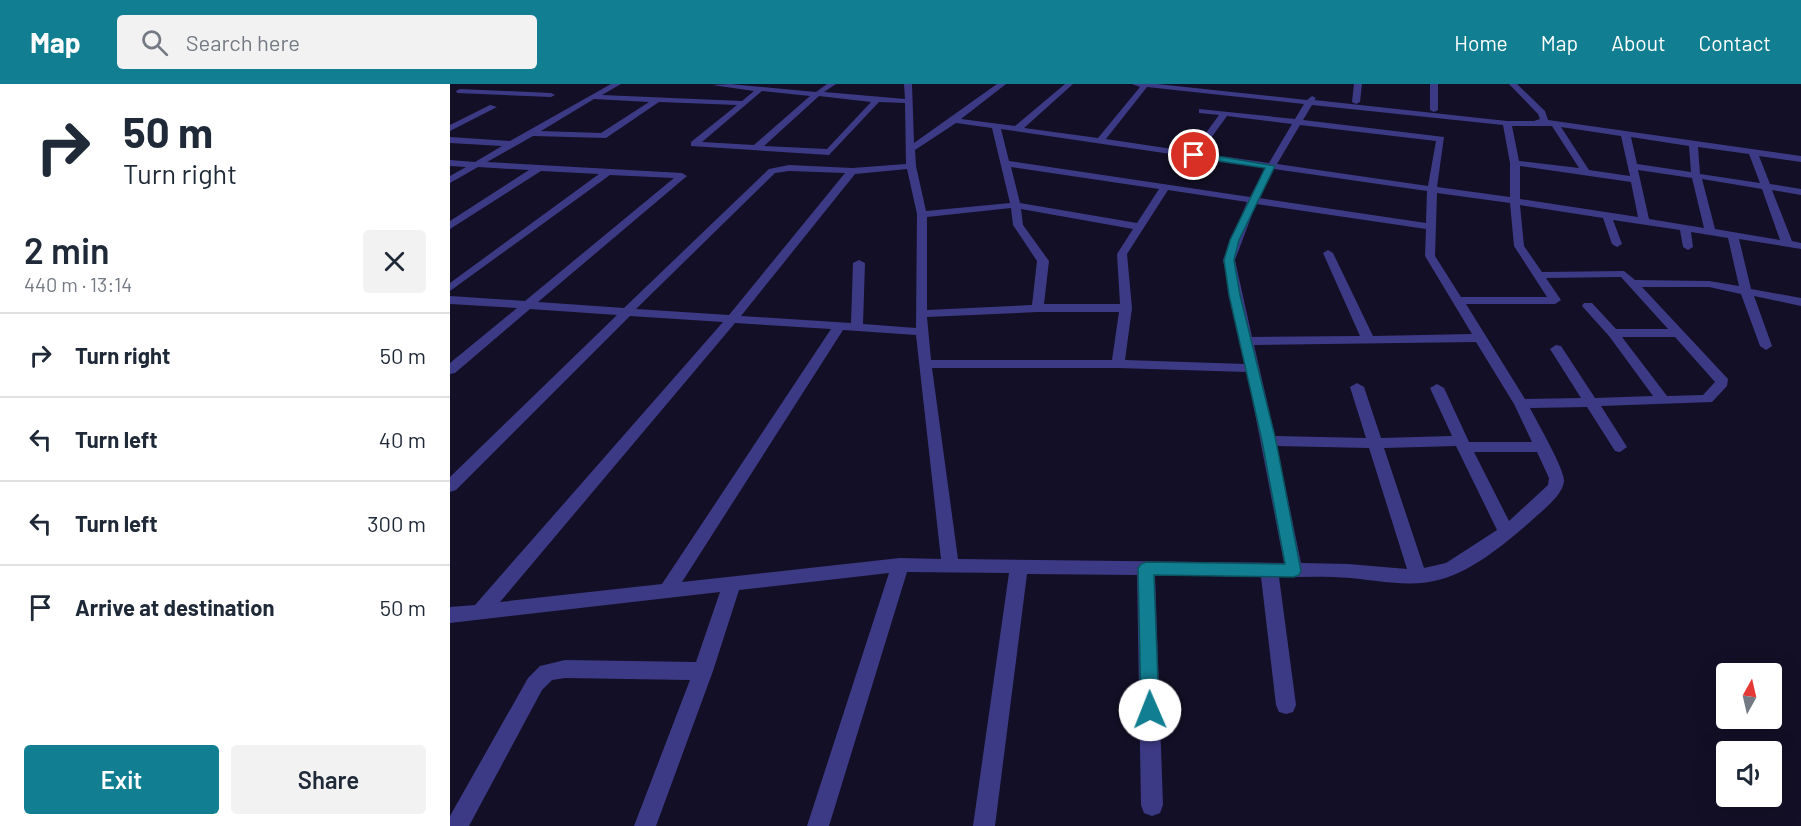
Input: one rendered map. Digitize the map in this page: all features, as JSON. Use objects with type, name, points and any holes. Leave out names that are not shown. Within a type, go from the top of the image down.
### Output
[{"type":"street","points":[[450,180],[616,84]]},
{"type":"street","points":[[718,84],[716,85],[910,101]]},
{"type":"street","points":[[782,91],[793,84]]},
{"type":"street","points":[[757,147],[817,94],[832,84]]},
{"type":"street","points":[[908,84],[911,166],[922,214],[921,314],[925,364],[950,565]]},
{"type":"street","points":[[911,149],[1002,84]]},
{"type":"street","points":[[1017,129],[1069,84]]},
{"type":"street","points":[[1182,84],[1507,123],[1550,124]]},
{"type":"street","points":[[1356,102],[1358,84]]},
{"type":"street","points":[[1434,84],[1434,110]]},
{"type":"street","points":[[1502,84],[1529,111],[1530,118]]},
{"type":"street","points":[[1513,84],[1542,113],[1586,172]]},
{"type":"street","points":[[1100,141],[1141,85],[1208,88]]},
{"type":"street","points":[[760,87],[694,144],[829,152]]},
{"type":"street","points":[[450,91],[551,95]]},
{"type":"street","points":[[450,96],[460,91]]},
{"type":"street","points":[[593,97],[744,103]]},
{"type":"street","points":[[531,133],[603,136],[657,100]]},
{"type":"street","points":[[812,169],[877,100]]},
{"type":"street","points":[[1310,100],[1530,118],[1550,124],[1801,159]]},
{"type":"street","points":[[1294,571],[1269,441],[1245,341],[1229,260],[1234,240],[1270,166],[1310,100]]},
{"type":"street","points":[[450,128],[493,107]]},
{"type":"street","points":[[450,615],[900,565],[1418,575],[1441,572],[1457,566],[1506,532],[1555,488],[1557,478],[1544,447],[1521,404],[1430,256],[1432,189],[1441,139],[1202,111]]},
{"type":"street","points":[[1194,155],[1225,113]]},
{"type":"street","points":[[954,120],[1515,201],[1801,246]]},
{"type":"street","points":[[1458,301],[1555,300],[1519,246],[1515,201],[1515,163],[1507,123]]},
{"type":"street","points":[[996,126],[1016,206],[1018,225],[1044,261],[1038,308]]},
{"type":"street","points":[[1624,134],[1627,137],[1644,221]]},
{"type":"street","points":[[450,140],[512,144]]},
{"type":"street","points":[[1693,143],[1696,176],[1710,231]]},
{"type":"street","points":[[1752,152],[1787,243]]},
{"type":"street","points":[[450,163],[682,176],[450,369]]},
{"type":"street","points":[[1004,163],[1430,228]]},
{"type":"street","points":[[1515,163],[1635,180]]},
{"type":"street","points":[[450,486],[690,248],[772,171],[789,168],[852,171],[911,166]]},
{"type":"street","points":[[1633,166],[1801,192]]},
{"type":"street","points":[[450,226],[539,168]]},
{"type":"street","points":[[480,612],[732,319],[852,171]]},
{"type":"street","points":[[450,288],[608,172]]},
{"type":"street","points":[[1118,364],[1126,308],[1122,254],[1165,187]]},
{"type":"street","points":[[922,214],[1016,206],[1140,227]]},
{"type":"street","points":[[1608,216],[1617,244]]},
{"type":"street","points":[[1685,228],[1688,247]]},
{"type":"street","points":[[1732,235],[1746,291],[1766,346]]},
{"type":"street","points":[[1328,253],[1368,339]]},
{"type":"street","points":[[857,328],[859,263]]},
{"type":"street","points":[[1521,404],[1591,400],[1707,399],[1722,384],[1721,379],[1624,274],[1539,275]]},
{"type":"street","points":[[1633,283],[1709,284],[1801,302]]},
{"type":"street","points":[[450,300],[923,332]]},
{"type":"street","points":[[1588,306],[1613,333],[1664,400]]},
{"type":"street","points":[[921,314],[1038,308],[1126,308]]},
{"type":"street","points":[[667,591],[839,327]]},
{"type":"street","points":[[1613,333],[1680,333]]},
{"type":"street","points":[[1245,341],[1482,338]]},
{"type":"street","points":[[1556,349],[1620,447]]},
{"type":"street","points":[[925,364],[1118,364],[1252,368]]},
{"type":"street","points":[[1357,387],[1418,575]]},
{"type":"street","points":[[1437,388],[1506,532]]},
{"type":"street","points":[[1269,441],[1544,447]]},
{"type":"street","points":[[818,826],[900,565]]},
{"type":"street","points":[[984,826],[1019,566]]},
{"type":"street","points":[[1146,568],[1152,805]]},
{"type":"street","points":[[1269,571],[1286,705]]},
{"type":"street","points":[[645,826],[703,671],[732,583]]},
{"type":"street","points":[[457,826],[535,684],[547,672],[565,669],[703,671]]},
{"type":"route","points":[[1150,710],[1146,568],[1294,571],[1269,441],[1229,270],[1234,240],[1270,166],[1194,155]]}]
